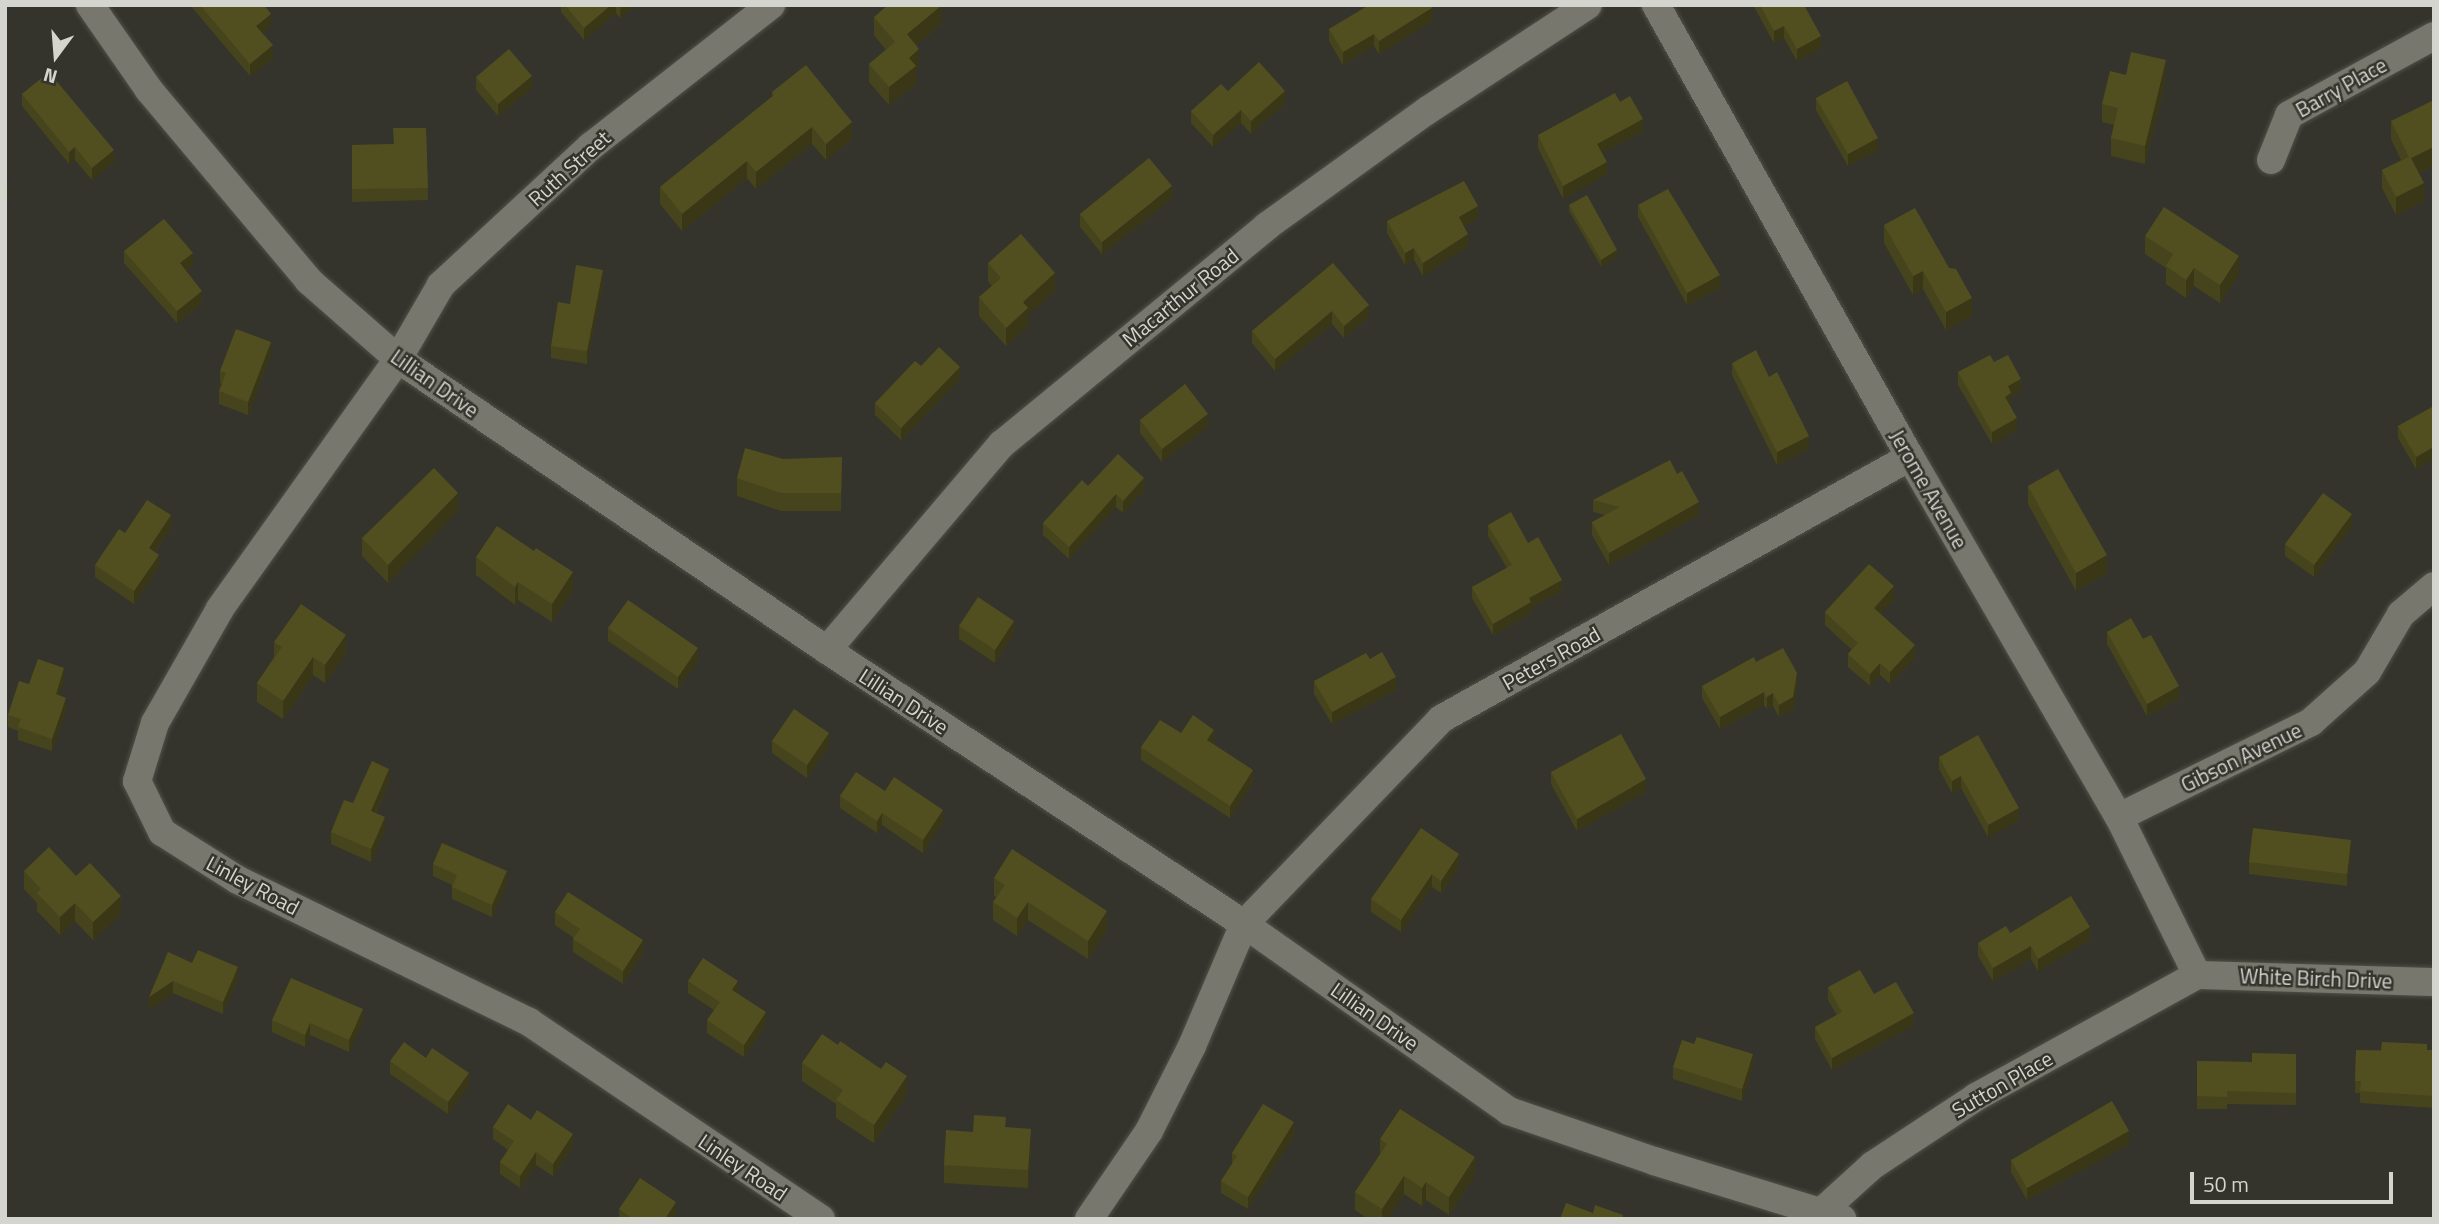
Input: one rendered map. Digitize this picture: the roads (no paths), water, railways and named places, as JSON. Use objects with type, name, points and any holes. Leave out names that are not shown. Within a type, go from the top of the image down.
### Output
[{"type":"street","name":"Lillian Drive","points":[[90,5],[149,90],[309,281],[398,359],[827,650],[1244,924],[1509,1111],[1831,1216]]},
{"type":"street","name":"Ruth Street","points":[[398,359],[441,285],[591,146],[771,5]]},
{"type":"street","name":"Macarthur Road","points":[[827,650],[1002,444],[1267,226],[1428,110],[1588,5]]},
{"type":"street","name":"Jerome Avenue","points":[[1656,5],[1910,457],[2119,817],[2197,975]]},
{"type":"street","name":"Barry Place","points":[[2271,160],[2289,115],[2434,36]]},
{"type":"street","name":"Linley Road","points":[[398,359],[220,609],[155,723],[137,782],[162,832],[238,880],[529,1023],[821,1219]]},
{"type":"street","name":"Peters Road","points":[[1244,924],[1441,719],[1910,457]]},
{"type":"street","name":"Gibson Avenue","points":[[2119,817],[2311,722],[2367,672],[2401,614],[2434,586]]},
{"type":"street","points":[[1089,1219],[1149,1131],[1192,1046],[1244,924]]},
{"type":"street","name":"White Birch Drive","points":[[2197,975],[2434,982]]},
{"type":"street","name":"Sutton Place","points":[[1831,1216],[1873,1164],[1976,1097],[2197,975]]}]
